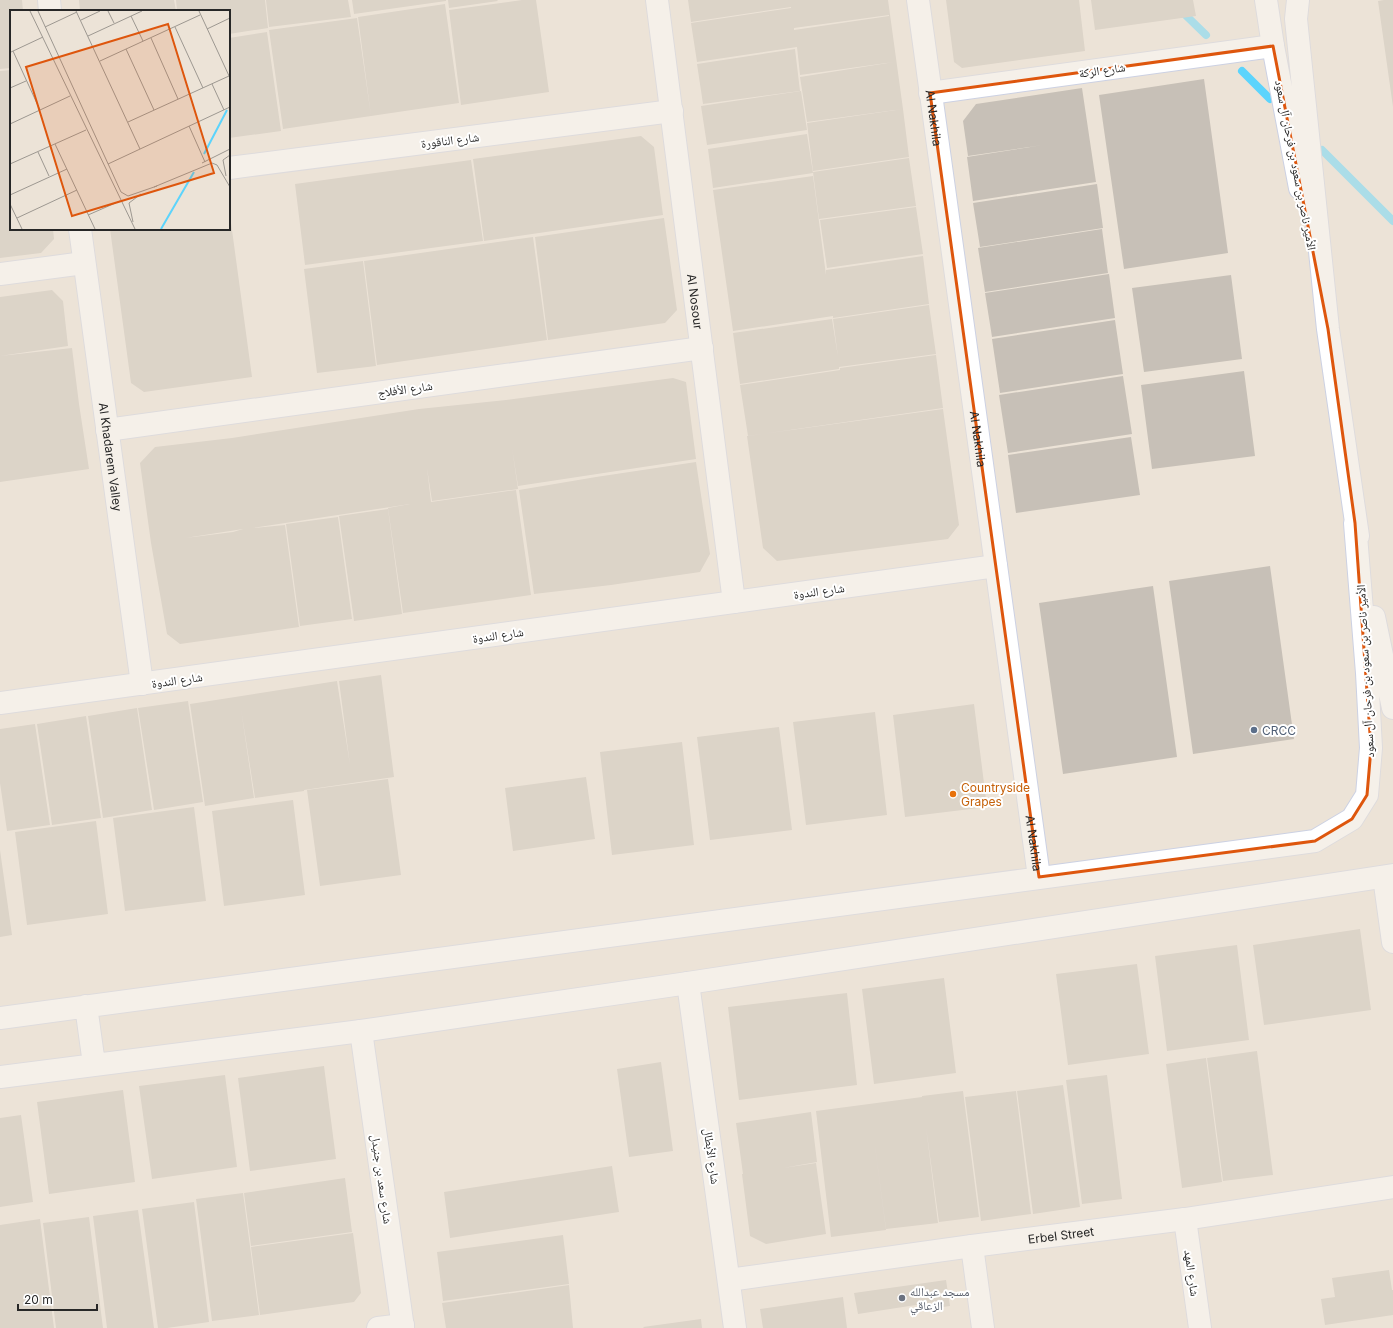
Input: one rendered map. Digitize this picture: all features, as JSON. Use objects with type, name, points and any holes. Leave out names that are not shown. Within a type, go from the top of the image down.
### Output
[{"type":"street","points":[[48,0],[50,10]]},
{"type":"street","name":"Al Nosour","points":[[657,0],[734,602]]},
{"type":"street","name":"Al Nakhila","points":[[918,0],[1039,877]]},
{"type":"street","name":"الأمير ناصر بن سعود بن فرحان آل سعود","points":[[1266,0],[1273,46],[1328,329]]},
{"type":"street","name":"الأمير ناصر بن سعود بن فرحان آل سعود","points":[[1039,877],[1315,841],[1352,819],[1367,795],[1371,748],[1367,673],[1355,523],[1328,329],[1297,9]]},
{"type":"street","name":"شارع الركة","points":[[930,93],[1273,46]]},
{"type":"street","name":"شارع الناقورة","points":[[230,168],[672,111]]},
{"type":"street","name":"Al Khadarem Valley","points":[[80,230],[142,684]]},
{"type":"street","points":[[0,274],[84,263]]},
{"type":"street","name":"شارع الأفلاج","points":[[108,430],[702,348]]},
{"type":"street","name":"الأمير ناصر بن سعود بن فرحان آل سعود","points":[[1355,523],[1393,708]]},
{"type":"street","name":"شارع الندوة","points":[[0,703],[996,566]]},
{"type":"street","points":[[0,1077],[361,1031],[688,983],[1389,876],[1393,942]]},
{"type":"street","points":[[0,1018],[1039,877]]},
{"type":"street","name":"شارع الأبطال","points":[[688,983],[735,1328]]},
{"type":"street","points":[[86,1006],[94,1064]]},
{"type":"street","name":"شارع سعد بن جنيدل","points":[[361,1031],[403,1326]]},
{"type":"street","name":"Erbel Street","points":[[729,1280],[972,1246],[1185,1219],[1393,1187]]},
{"type":"street","name":"شارع المهد","points":[[1185,1219],[1200,1328]]},
{"type":"street","points":[[972,1246],[983,1328]]},
{"type":"street","points":[[378,1328],[403,1326]]},
{"type":"highlighted area","points":[[1273,46],[1328,329],[1355,523],[1371,748],[1367,795],[1352,819],[1315,841],[1039,877],[930,93]]},
{"type":"building","points":[[0,0],[22,0],[23,10],[10,10],[10,68],[0,69]]},
{"type":"building","points":[[79,0],[174,0],[176,10],[80,10]]},
{"type":"building","points":[[176,0],[265,0],[268,28],[230,34],[230,10],[177,10]]},
{"type":"building","points":[[266,0],[348,0],[351,17],[269,27]]},
{"type":"building","points":[[352,0],[446,0],[446,1],[354,14]]},
{"type":"building","points":[[448,0],[497,0],[498,1],[449,8]]},
{"type":"building","points":[[522,0],[536,0],[549,92],[461,105],[449,10]]},
{"type":"building","points":[[688,0],[888,0],[903,109],[807,122],[800,77],[894,62],[800,75],[797,47],[697,62],[691,23],[791,7],[691,22]],"holes":[[[889,16],[794,30],[794,28]]]},
{"type":"building","points":[[946,0],[1079,0],[1085,51],[962,68],[954,62]]},
{"type":"building","points":[[1091,0],[1193,0],[1196,16],[1095,30]]},
{"type":"building","points":[[1393,0],[1393,107],[1378,1]]},
{"type":"building","points":[[445,4],[459,103],[371,116],[358,17]]},
{"type":"building","points":[[357,18],[371,116],[283,129],[269,30]]},
{"type":"building","points":[[267,32],[281,131],[230,138],[230,38]]},
{"type":"building","points":[[795,49],[800,91],[703,104],[697,64]]},
{"type":"building","points":[[10,70],[10,230],[53,230],[54,239],[41,253],[0,258],[0,71]]},
{"type":"building","points":[[1204,79],[1228,253],[1124,269],[1099,95]]},
{"type":"building","points":[[1082,88],[1096,182],[973,201],[967,157],[1043,145],[968,156],[963,121],[976,104]]},
{"type":"building","points":[[801,91],[807,130],[707,145],[701,106]]},
{"type":"building","points":[[903,109],[909,157],[813,171],[807,123]]},
{"type":"building","points":[[807,134],[813,173],[713,188],[708,149]]},
{"type":"building","points":[[641,136],[654,147],[663,215],[484,241],[473,159]]},
{"type":"building","points":[[909,158],[916,206],[819,219],[813,172]]},
{"type":"building","points":[[471,160],[483,241],[305,265],[295,184]]},
{"type":"building","points":[[813,176],[826,275],[826,270],[923,256],[929,304],[833,318],[833,316],[733,331],[713,190]]},
{"type":"building","points":[[1097,184],[1103,228],[980,247],[973,203]]},
{"type":"building","points":[[916,207],[923,254],[827,268],[820,220]]},
{"type":"building","points":[[230,215],[252,377],[144,392],[131,383],[110,230],[230,230]]},
{"type":"building","points":[[664,218],[677,310],[665,323],[548,340],[535,237]]},
{"type":"building","points":[[1102,229],[1108,273],[985,292],[978,248]]},
{"type":"building","points":[[533,237],[547,340],[377,365],[364,261]]},
{"type":"building","points":[[363,261],[376,366],[317,373],[304,269]]},
{"type":"building","points":[[1109,274],[1115,318],[992,337],[985,293]]},
{"type":"building","points":[[1231,275],[1242,359],[1144,372],[1132,288]]},
{"type":"building","points":[[52,290],[63,301],[68,346],[0,356],[0,297]]},
{"type":"building","points":[[929,305],[936,354],[839,367],[839,369],[740,384],[733,333],[832,319],[838,357],[833,319]]},
{"type":"building","points":[[1115,320],[1123,374],[1000,393],[992,339]]},
{"type":"building","points":[[72,348],[89,469],[0,482],[0,356]]},
{"type":"building","points":[[936,355],[943,408],[748,436],[740,385],[840,370],[840,368]]},
{"type":"building","points":[[1244,371],[1255,456],[1152,469],[1141,385]]},
{"type":"building","points":[[1123,376],[1132,434],[1008,453],[999,395]]},
{"type":"building","points":[[673,378],[686,382],[696,459],[518,486],[512,448],[518,489],[432,501],[427,468],[431,502],[516,490],[531,595],[403,613],[388,508],[410,504],[253,528],[285,525],[299,627],[180,644],[167,634],[151,543],[140,463],[155,447],[232,438],[419,409],[506,400]],"holes":[[[243,529],[233,532],[185,538]]]},
{"type":"building","points":[[943,409],[959,525],[948,539],[777,561],[763,548],[747,436]]},
{"type":"building","points":[[1131,437],[1140,495],[1016,513],[1008,455]]},
{"type":"building","points":[[696,462],[710,554],[700,572],[534,594],[519,490]]},
{"type":"building","points":[[388,509],[402,614],[354,621],[339,516]]},
{"type":"building","points":[[338,517],[352,619],[300,626],[286,524]]},
{"type":"building","points":[[1270,566],[1294,739],[1193,754],[1169,581]]},
{"type":"building","points":[[1153,586],[1177,757],[1063,774],[1039,603]]},
{"type":"building","points":[[381,675],[394,777],[255,798],[241,709],[254,798],[205,806],[190,704],[337,681],[350,765],[339,681]]},
{"type":"building","points":[[188,701],[203,802],[154,810],[138,708]]},
{"type":"building","points":[[974,704],[987,807],[905,817],[893,715]]},
{"type":"building","points":[[137,708],[152,810],[103,818],[88,716]]},
{"type":"building","points":[[875,712],[887,815],[806,825],[793,722]]},
{"type":"building","points":[[86,716],[101,818],[52,825],[37,724]]},
{"type":"building","points":[[35,724],[50,825],[7,831],[0,783],[0,729]]},
{"type":"building","points":[[779,727],[792,830],[710,840],[697,737]]},
{"type":"building","points":[[682,742],[694,845],[612,855],[600,752]]},
{"type":"building","points":[[586,777],[595,839],[513,851],[505,788]]},
{"type":"building","points":[[388,779],[401,875],[320,886],[307,790]]},
{"type":"building","points":[[293,800],[305,895],[224,906],[212,811]]},
{"type":"building","points":[[194,807],[206,901],[125,911],[113,818]]},
{"type":"building","points":[[96,821],[108,914],[27,925],[15,832]]},
{"type":"building","points":[[0,850],[12,935],[0,937]]},
{"type":"building","points":[[1360,929],[1371,1010],[1264,1025],[1253,945]]},
{"type":"building","points":[[1237,945],[1249,1040],[1167,1051],[1155,956]]},
{"type":"building","points":[[1137,964],[1149,1054],[1068,1065],[1056,974]]},
{"type":"building","points":[[944,978],[956,1073],[874,1084],[862,989]]},
{"type":"building","points":[[847,993],[857,1085],[739,1100],[728,1007]]},
{"type":"building","points":[[1257,1051],[1273,1175],[1223,1181],[1207,1058]]},
{"type":"building","points":[[1206,1058],[1222,1182],[1182,1188],[1166,1064]]},
{"type":"building","points":[[661,1062],[673,1151],[629,1157],[617,1069]]},
{"type":"building","points":[[324,1066],[336,1159],[250,1171],[238,1078]]},
{"type":"building","points":[[225,1075],[237,1167],[152,1179],[139,1086]]},
{"type":"building","points":[[1107,1075],[1122,1199],[1082,1204],[1066,1080]]},
{"type":"building","points":[[1063,1085],[1080,1207],[1033,1214],[1017,1091]]},
{"type":"building","points":[[123,1090],[135,1182],[49,1194],[37,1102]]},
{"type":"building","points":[[963,1091],[979,1217],[939,1222],[926,1127],[938,1223],[886,1229],[873,1131],[886,1230],[831,1237],[816,1111]]},
{"type":"building","points":[[1016,1091],[1031,1214],[981,1221],[965,1097]]},
{"type":"building","points":[[811,1112],[817,1162],[783,1168],[816,1163],[826,1234],[766,1244],[750,1236],[736,1123]]},
{"type":"building","points":[[21,1115],[33,1202],[0,1207],[0,1118]]},
{"type":"building","points":[[612,1166],[619,1212],[450,1238],[444,1192]]},
{"type":"building","points":[[345,1178],[352,1232],[251,1246],[244,1193]]},
{"type":"building","points":[[243,1193],[259,1315],[212,1321],[196,1199]]},
{"type":"building","points":[[194,1202],[209,1322],[158,1328],[142,1209]]},
{"type":"building","points":[[138,1210],[154,1328],[107,1328],[93,1216]]},
{"type":"building","points":[[89,1217],[103,1328],[56,1328],[43,1223]]},
{"type":"building","points":[[40,1219],[54,1328],[0,1328],[0,1225]]},
{"type":"building","points":[[353,1233],[361,1293],[354,1302],[260,1315],[251,1247]]},
{"type":"building","points":[[563,1235],[569,1284],[443,1301],[437,1252]]},
{"type":"building","points":[[1389,1270],[1393,1290],[1393,1315],[1325,1325],[1321,1299],[1335,1297],[1332,1278]]},
{"type":"building","name":"مسجد عبدالله الزعاقي","points":[[946,1280],[950,1306],[936,1308],[935,1302],[858,1314],[854,1293]]},
{"type":"building","points":[[569,1285],[573,1328],[446,1328],[442,1303]]},
{"type":"building","points":[[843,1297],[847,1328],[763,1328],[760,1309]]},
{"type":"building","points":[[701,1319],[702,1328],[643,1327]]},
{"type":"waterway","points":[[1170,0],[1206,35]]},
{"type":"waterway","points":[[1242,71],[1270,99]]},
{"type":"waterway","points":[[1322,150],[1393,221]]},
{"type":"place","name":"CRCC","points":[[1254,730]]},
{"type":"place","name":"Countryside Grapes","points":[[953,794]]},
{"type":"place","name":"مسجد عبدالله الزعاقي","points":[[902,1298]]}]
